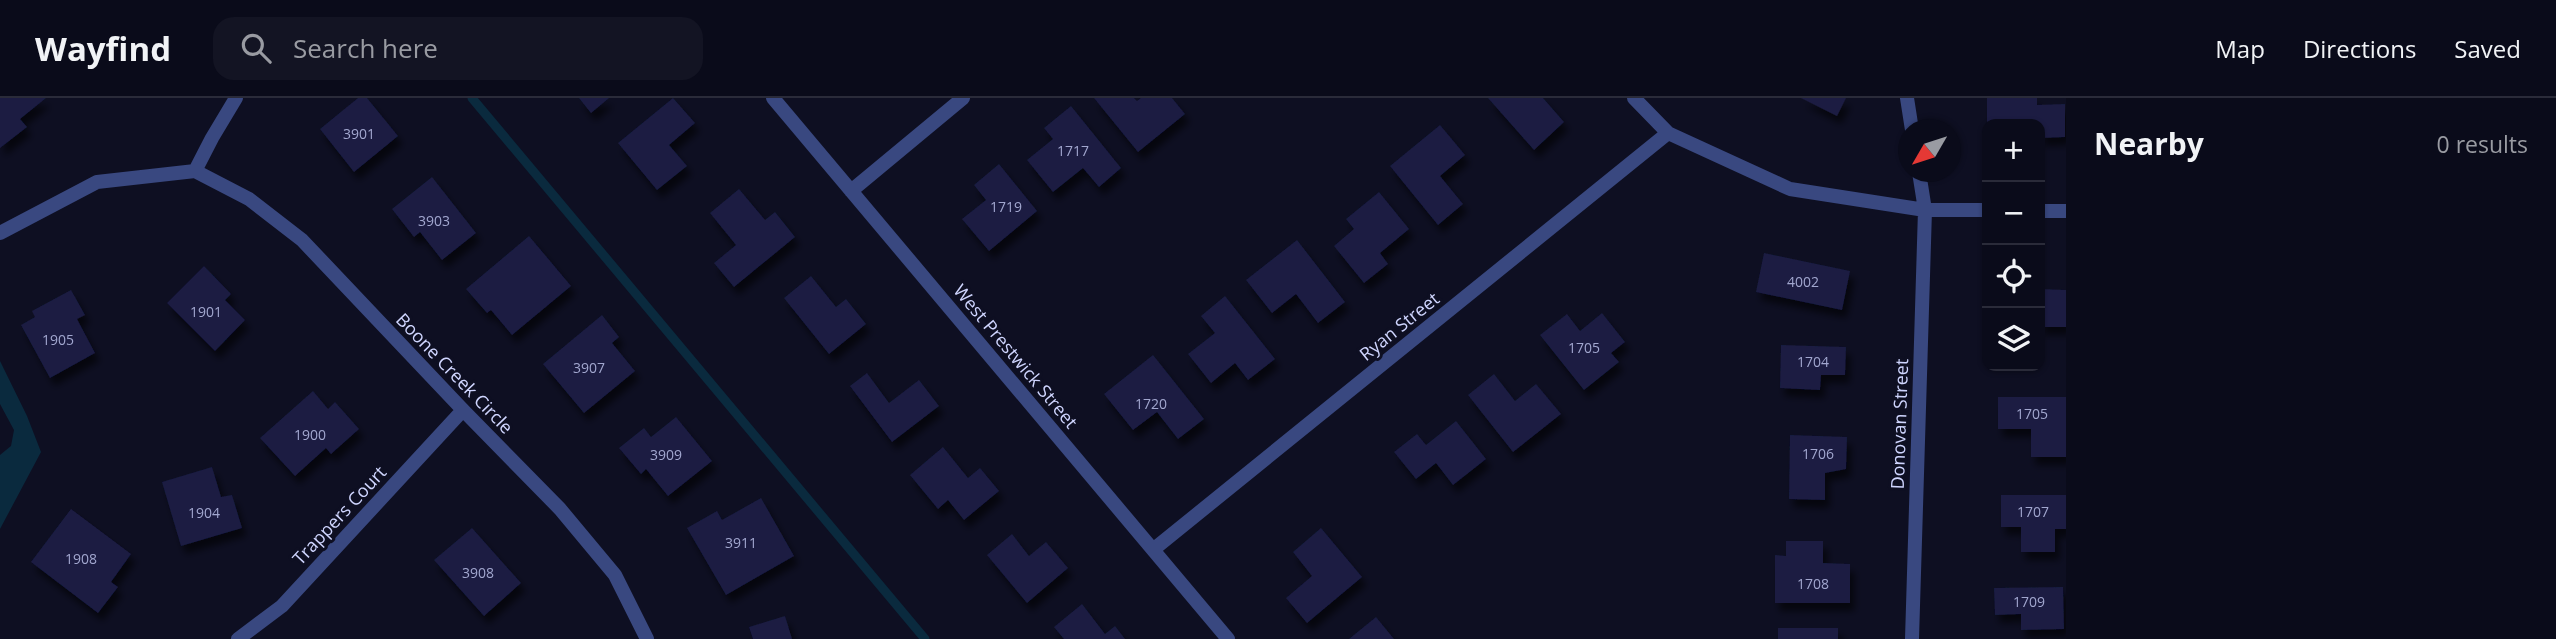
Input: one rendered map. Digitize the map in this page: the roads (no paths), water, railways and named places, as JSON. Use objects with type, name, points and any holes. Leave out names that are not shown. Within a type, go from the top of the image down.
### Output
[{"type":"street","points":[[0,233],[97,182],[195,171],[236,98]]},
{"type":"street","name":"West Prestwick Street","points":[[773,98],[1228,639]]},
{"type":"street","points":[[851,191],[963,98]]},
{"type":"street","points":[[1634,98],[1668,134],[1790,189],[1925,210],[1982,210]]},
{"type":"street","points":[[1907,98],[1910,119]]},
{"type":"street","name":"Ryan Street","points":[[1154,549],[1668,134]]},
{"type":"street","name":"Boone Creek Circle","points":[[195,171],[249,199],[302,240],[560,509],[615,575],[647,639]]},
{"type":"street","name":"Donovan Street","points":[[1912,639],[1925,210],[1921,182]]},
{"type":"street","points":[[2045,211],[2066,211]]},
{"type":"street","name":"Trappers Court","points":[[238,639],[282,606],[463,410]]},
{"type":"water","points":[[0,361],[41,452],[0,529],[0,455],[11,446],[14,430],[0,404]]},
{"type":"waterway","points":[[472,98],[925,639]]}]
